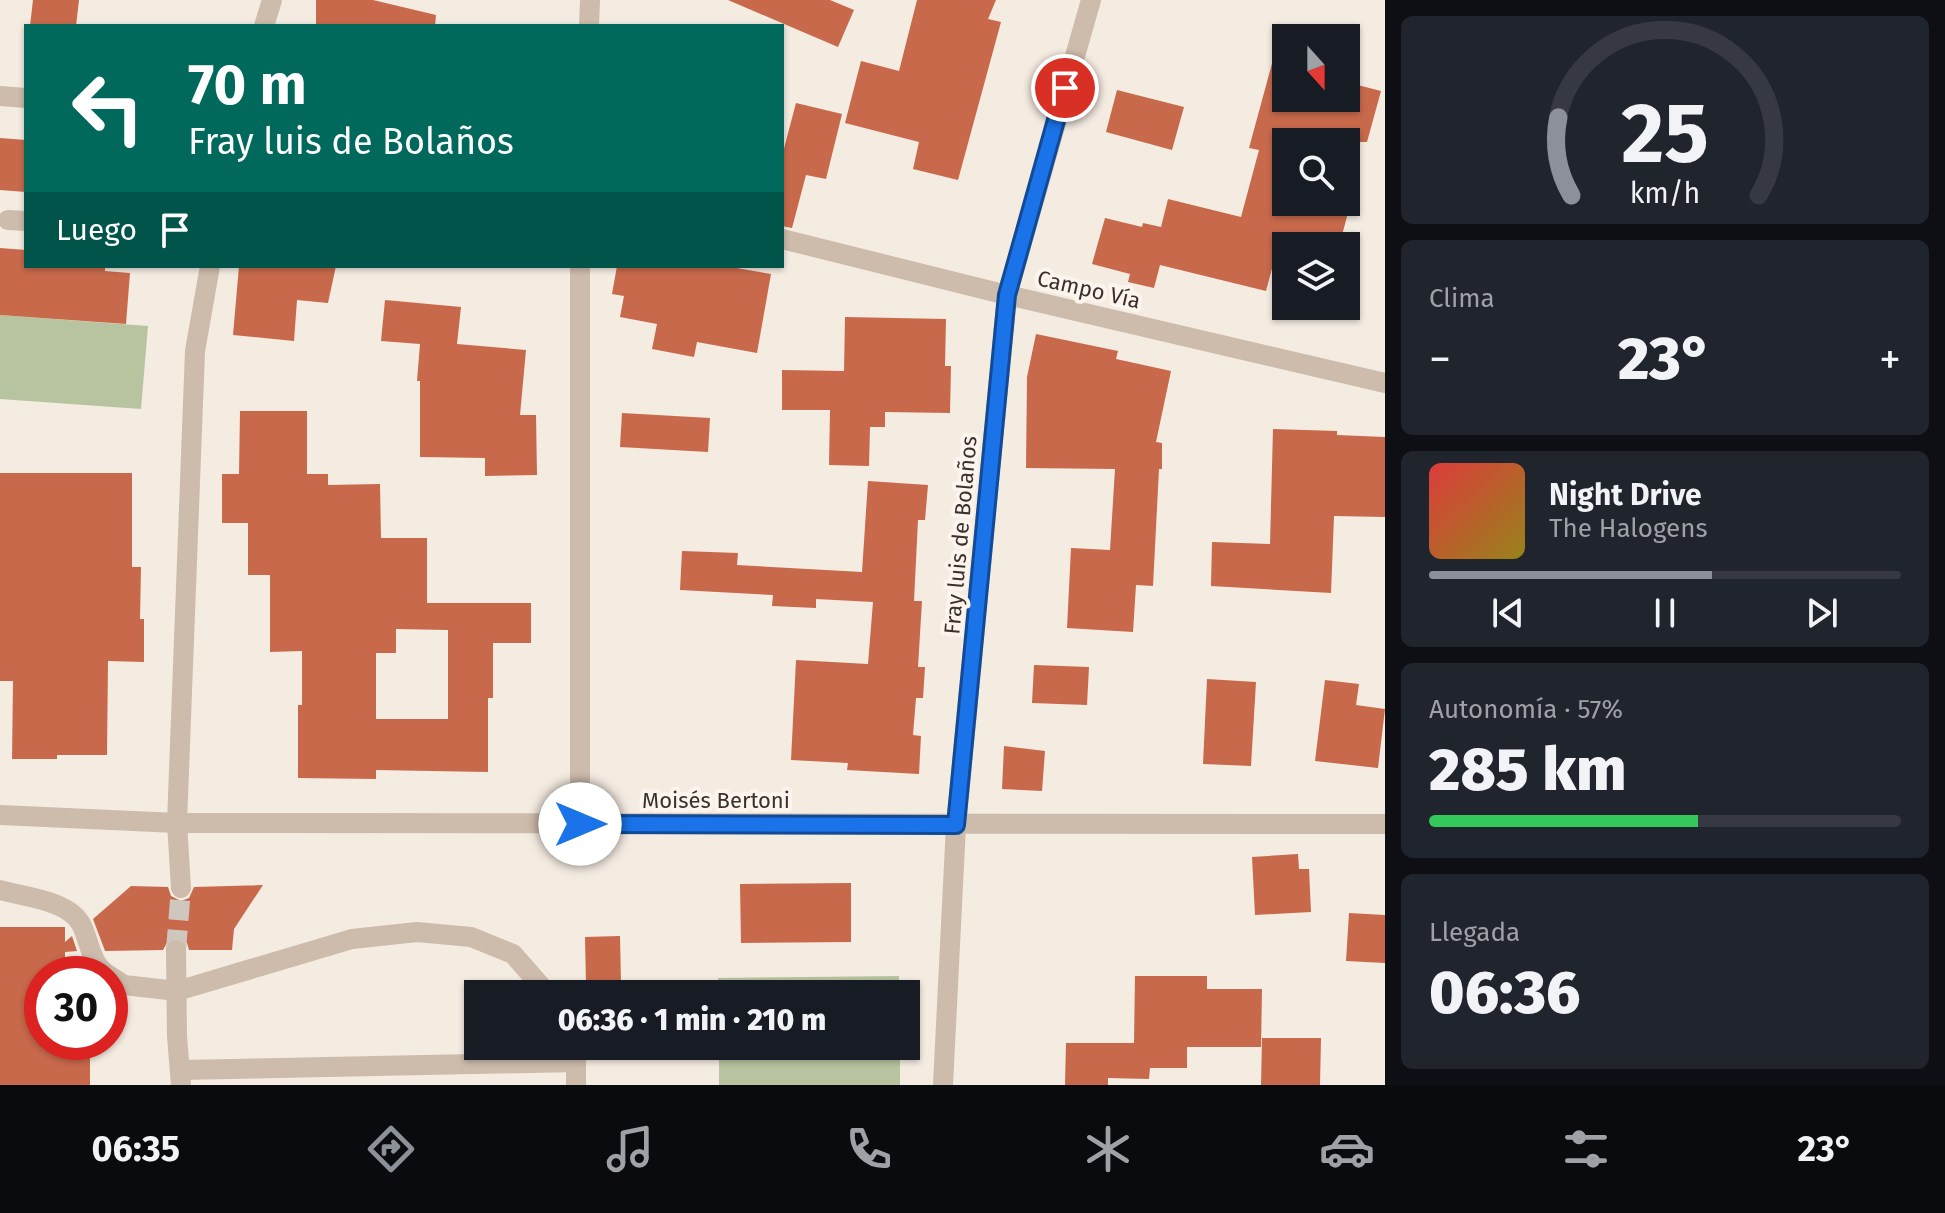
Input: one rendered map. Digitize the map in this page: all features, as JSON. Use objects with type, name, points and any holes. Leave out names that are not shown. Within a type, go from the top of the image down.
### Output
[{"type":"street","points":[[265,24],[272,0]]},
{"type":"street","points":[[589,24],[590,0]]},
{"type":"street","name":"Fray luis de Bolaños","points":[[943,1085],[956,825],[1007,295],[1091,0]]},
{"type":"street","points":[[0,96],[24,98]]},
{"type":"street","name":"Campo Vía","points":[[784,239],[1385,383]]},
{"type":"street","points":[[181,888],[177,823],[195,351],[210,268]]},
{"type":"street","points":[[580,268],[580,824]]},
{"type":"street","name":"Moisés Bertoni","points":[[0,815],[177,823],[1385,824]]},
{"type":"street","points":[[0,890],[64,907],[80,922],[93,956]]},
{"type":"street","points":[[128,985],[177,991],[352,939],[417,932],[471,937],[513,954],[536,980]]},
{"type":"street","points":[[176,950],[180,1078],[475,1060]]},
{"type":"street","points":[[574,1060],[576,1085]]},
{"type":"green space","points":[[0,315],[148,326],[141,409],[0,399]]},
{"type":"green space","points":[[899,976],[899,980],[718,980]]},
{"type":"green space","points":[[719,1060],[900,1060],[900,1085],[719,1085]]},
{"type":"building","points":[[33,0],[79,0],[76,24],[30,24]]},
{"type":"building","points":[[316,0],[373,0],[436,15],[435,24],[316,24]]},
{"type":"building","points":[[728,0],[830,0],[854,10],[838,47]]},
{"type":"building","points":[[917,0],[996,0],[988,19],[1001,22],[958,180],[913,169],[919,142],[845,123],[861,61],[899,71]]},
{"type":"building","points":[[1272,63],[1272,112],[1360,112],[1360,86],[1381,91],[1367,142],[1360,142],[1360,128],[1272,128],[1272,216],[1347,216],[1343,232],[1272,232],[1272,268],[1266,291],[1160,265],[1154,288],[1128,282],[1130,274],[1092,264],[1105,218],[1142,227],[1143,223],[1161,227],[1168,199],[1241,217],[1259,150],[1249,148]]},
{"type":"building","points":[[1117,90],[1184,107],[1172,150],[1106,132]]},
{"type":"building","points":[[796,103],[842,114],[826,179],[806,175],[792,228],[784,226],[784,148]]},
{"type":"building","points":[[0,138],[24,140],[24,192],[0,190]]},
{"type":"building","points":[[0,248],[24,250],[24,268],[105,268],[105,271],[130,273],[126,324],[0,315]]},
{"type":"building","points":[[239,268],[336,268],[328,303],[297,300],[294,341],[233,335]]},
{"type":"building","points":[[617,268],[736,268],[771,274],[757,353],[697,342],[694,357],[652,349],[657,324],[620,317],[624,296],[612,294]]},
{"type":"building","points":[[385,300],[461,307],[457,344],[526,350],[520,415],[536,415],[537,475],[485,476],[485,458],[420,457],[420,381],[417,381],[420,344],[381,341]]},
{"type":"building","points":[[845,317],[946,319],[945,366],[951,366],[950,413],[885,412],[885,427],[870,427],[869,466],[829,465],[830,410],[782,410],[782,370],[844,371]]},
{"type":"building","points":[[1036,334],[1118,351],[1116,359],[1171,371],[1156,442],[1162,443],[1162,469],[1159,469],[1153,586],[1136,585],[1133,632],[1067,628],[1071,548],[1110,550],[1115,469],[1026,468],[1027,377]]},
{"type":"building","points":[[240,411],[307,411],[307,474],[328,474],[328,485],[380,484],[381,538],[427,538],[427,603],[531,603],[531,643],[493,643],[493,698],[488,698],[488,772],[376,770],[376,779],[298,778],[302,651],[270,652],[270,575],[248,575],[248,523],[222,523],[222,474],[239,474]],"holes":[[[396,629],[448,630],[448,719],[376,719],[376,653],[396,653]]]},
{"type":"building","points":[[622,413],[710,418],[708,452],[620,447]]},
{"type":"building","points":[[1273,429],[1337,431],[1337,435],[1385,437],[1385,517],[1334,516],[1331,593],[1211,586],[1212,542],[1270,544]]},
{"type":"building","points":[[0,473],[132,473],[132,567],[141,567],[140,619],[144,619],[144,662],[108,661],[107,755],[12,759],[13,681],[0,681]]},
{"type":"building","points":[[868,481],[928,485],[925,520],[918,520],[914,601],[922,601],[918,667],[925,667],[923,698],[916,698],[913,735],[921,736],[919,774],[847,770],[848,763],[791,760],[796,660],[868,664],[873,602],[816,599],[816,608],[772,606],[773,595],[680,590],[682,551],[738,553],[737,565],[862,572]]},
{"type":"building","points":[[1034,665],[1089,667],[1087,705],[1032,703]]},
{"type":"building","points":[[1207,679],[1256,682],[1251,766],[1203,764]]},
{"type":"building","points":[[1325,680],[1359,684],[1356,705],[1385,709],[1378,768],[1315,761]]},
{"type":"building","points":[[1004,746],[1045,751],[1042,791],[1002,789]]},
{"type":"building","points":[[1298,854],[1299,869],[1309,869],[1311,912],[1255,915],[1252,857]]},
{"type":"building","points":[[851,883],[851,942],[741,943],[740,884]]},
{"type":"building","points":[[263,885],[234,929],[232,950],[189,950],[187,943],[177,937],[169,939],[163,950],[105,951],[93,919],[131,886],[168,887],[171,896],[181,901],[189,898],[194,887]]},
{"type":"building","points":[[1349,913],[1385,915],[1385,963],[1346,961]]},
{"type":"building","points":[[0,927],[65,927],[65,942],[72,936],[77,951],[65,952],[65,956],[24,956],[24,1060],[90,1060],[90,1085],[0,1085]]},
{"type":"building","points":[[620,936],[621,980],[586,980],[585,937]]},
{"type":"building","points":[[1135,976],[1207,976],[1207,989],[1262,989],[1261,1047],[1187,1047],[1187,1068],[1150,1068],[1149,1079],[1108,1078],[1108,1085],[1065,1085],[1066,1043],[1134,1043]]},
{"type":"building","points":[[1262,1038],[1321,1038],[1320,1085],[1261,1085]]},
{"type":"tunnel","points":[[176,950],[181,888]]},
{"type":"route","points":[[580,824],[956,825],[1007,295],[1065,88]]}]
